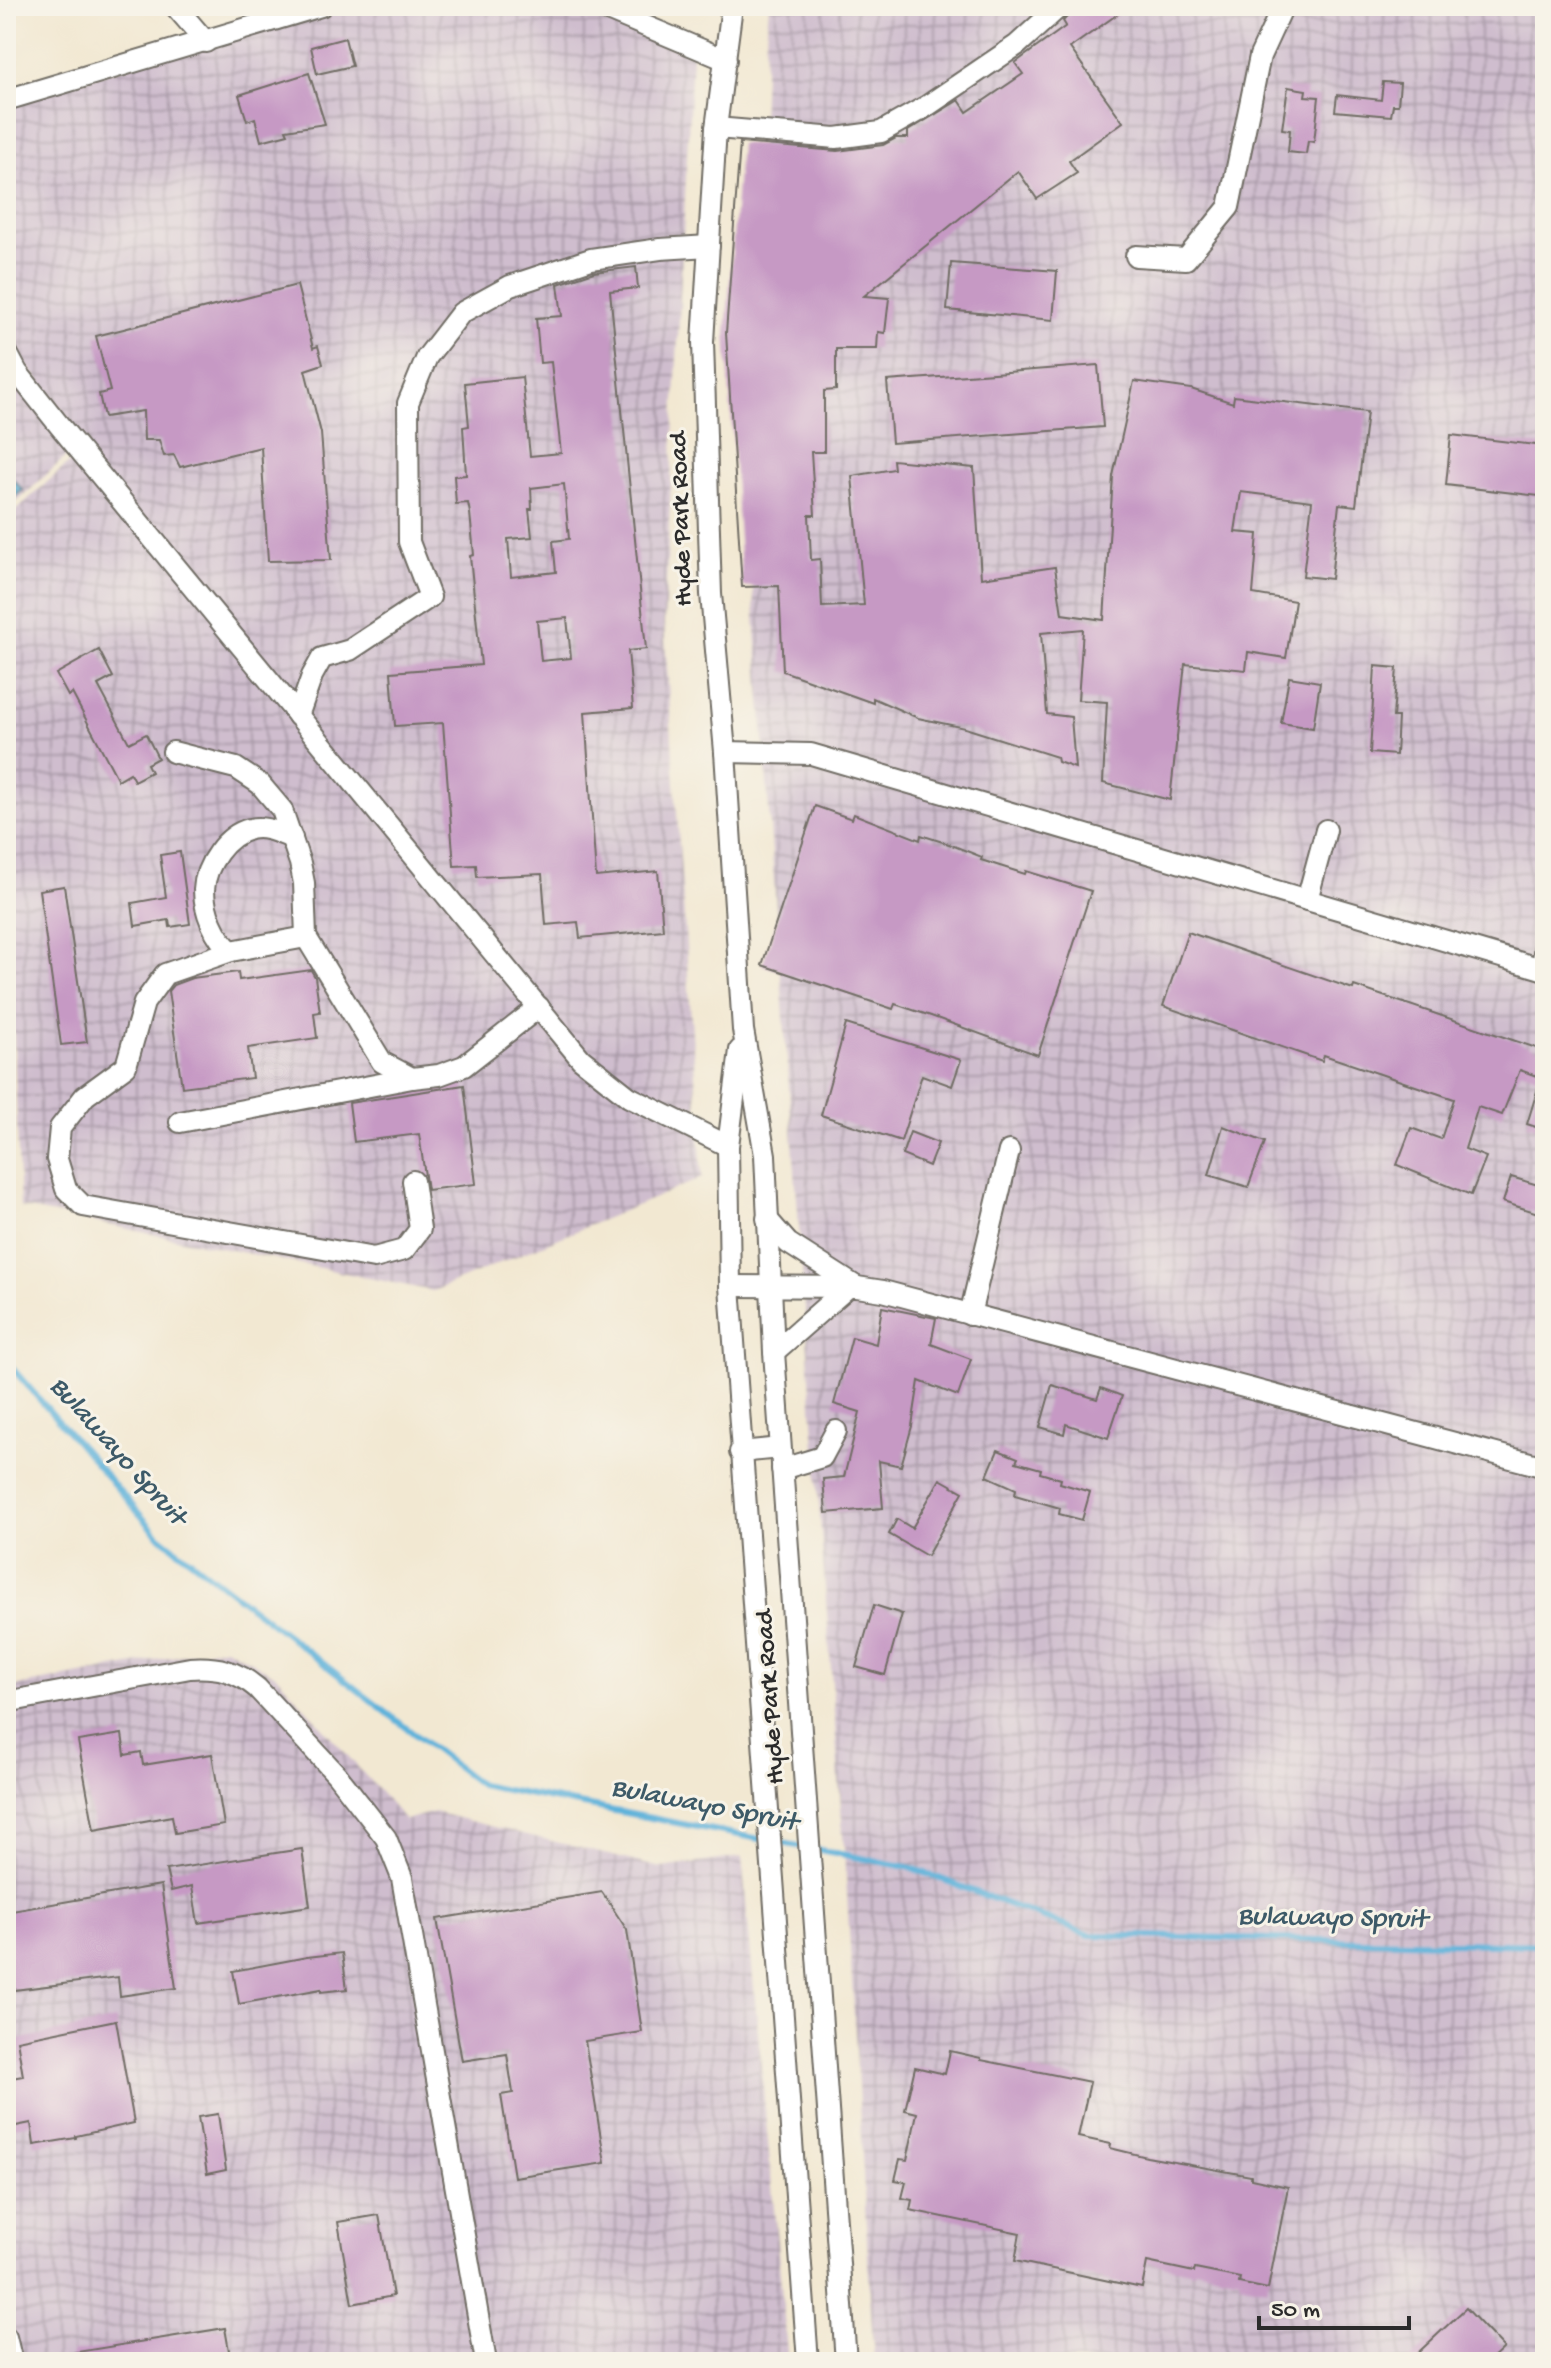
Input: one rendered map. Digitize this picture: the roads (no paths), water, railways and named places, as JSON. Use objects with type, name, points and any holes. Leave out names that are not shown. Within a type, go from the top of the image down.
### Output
[{"type":"street","points":[[175,6],[206,42]]},
{"type":"street","points":[[6,100],[321,6]]},
{"type":"street","points":[[598,6],[726,60]]},
{"type":"street","name":"Hyde Park Road","points":[[732,6],[716,128],[703,358],[711,594],[743,1030],[765,1155],[781,1458],[846,2362]]},
{"type":"street","points":[[716,128],[836,138],[881,132],[1017,45],[1060,6]]},
{"type":"street","points":[[1136,256],[1186,259],[1229,207],[1260,56],[1283,6]]},
{"type":"street","points":[[298,716],[322,658],[350,650],[430,597],[409,542],[408,403],[427,357],[461,313],[510,286],[591,259],[709,246]]},
{"type":"street","points":[[6,351],[17,372],[59,425],[581,1059],[617,1089],[728,1146]]},
{"type":"street","points":[[173,752],[236,768],[260,784],[282,810],[304,883],[306,937],[382,1062],[412,1078]]},
{"type":"street","points":[[725,752],[811,754],[1543,970],[1545,945]]},
{"type":"street","points":[[231,951],[219,941],[210,918],[204,890],[211,864],[228,840],[251,828],[270,830],[292,838]]},
{"type":"street","points":[[1307,900],[1326,830]]},
{"type":"street","points":[[306,937],[231,951],[165,974],[144,1003],[126,1066],[85,1096],[60,1128],[57,1159],[66,1189],[83,1206],[374,1258],[404,1250],[420,1229],[413,1181]]},
{"type":"street","points":[[180,1122],[439,1075],[464,1066],[539,1007]]},
{"type":"street","name":"Hyde Park Road","points":[[743,1030],[728,1146],[730,1286],[808,2362]]},
{"type":"street","points":[[970,1315],[1009,1151]]},
{"type":"street","points":[[767,1219],[788,1243],[852,1288]]},
{"type":"street","points":[[730,1286],[883,1291],[1545,1467]]},
{"type":"street","points":[[774,1352],[852,1288]]},
{"type":"street","points":[[740,1452],[781,1458],[822,1457],[836,1431]]},
{"type":"street","points":[[6,1702],[190,1668],[209,1666],[226,1670],[243,1677],[257,1688],[337,1775],[386,1838],[402,1878],[486,2362]]},
{"type":"street","points":[[6,2337],[12,2362]]},
{"type":"water","points":[[6,472],[23,490],[6,505]]},
{"type":"waterway","name":"Bulawayo Spruit","points":[[6,1361],[158,1535],[480,1785],[765,1840]]},
{"type":"waterway","name":"Bulawayo Spruit","points":[[776,1842],[804,1847]]},
{"type":"waterway","name":"Bulawayo Spruit","points":[[815,1849],[912,1868],[1089,1935],[1545,1945]]}]
